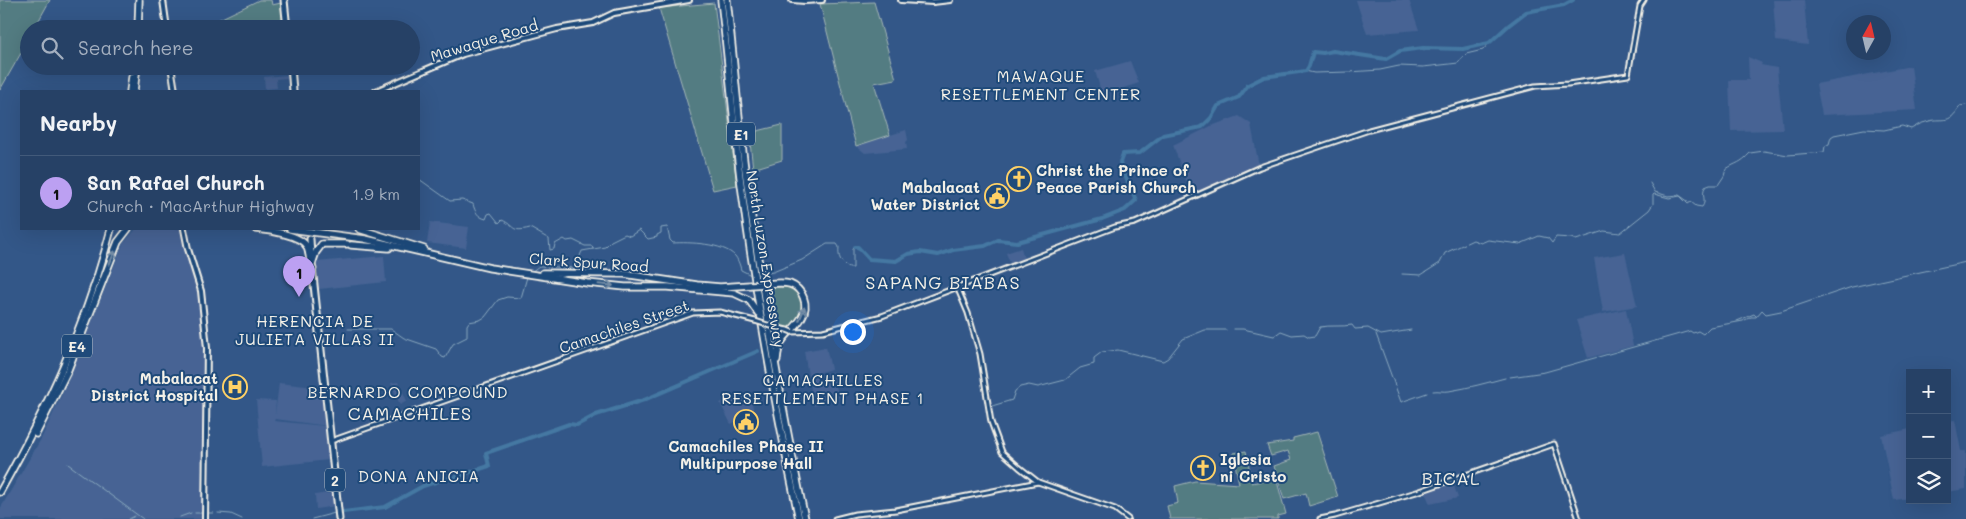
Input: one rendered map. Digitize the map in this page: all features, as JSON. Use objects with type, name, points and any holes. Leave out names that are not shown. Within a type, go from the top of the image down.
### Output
[{"type":"highway","points":[[137,0],[137,20]]},
{"type":"highway","points":[[284,0],[287,20]]},
{"type":"highway","name":"North Luzon Expressway","points":[[721,0],[739,167],[756,267]]},
{"type":"highway","name":"North Luzon Expressway","points":[[727,0],[763,327],[799,519]]},
{"type":"highway","points":[[132,75],[132,90]]},
{"type":"highway","points":[[132,90],[134,75]]},
{"type":"highway","points":[[292,75],[295,90]]},
{"type":"highway","name":"E4","points":[[0,492],[52,395],[72,348],[91,295],[109,230]]},
{"type":"highway","name":"E4","points":[[0,485],[35,421],[66,354],[84,308],[109,230]]},
{"type":"highway","name":"E4","points":[[18,460],[33,439],[56,395],[118,242],[127,230]]},
{"type":"highway","points":[[263,230],[277,232],[303,242],[308,247],[309,262],[313,267]]},
{"type":"highway","name":"Clark Spur Road","points":[[298,230],[365,239],[455,260],[587,283],[625,287],[668,287],[742,295],[755,306],[763,327]]},
{"type":"highway","name":"Clark Spur Road","points":[[323,230],[365,237],[532,273],[626,274],[697,285],[784,283],[798,289],[804,299],[804,310],[800,320],[782,340],[777,354],[777,372]]},
{"type":"highway","points":[[361,230],[435,253]]},
{"type":"highway","name":"2","points":[[310,239],[339,519]]},
{"type":"highway","points":[[313,267],[316,252],[320,246],[327,243],[389,248],[455,260]]},
{"type":"highway","points":[[625,287],[630,285],[632,281],[630,276],[626,274]]},
{"type":"highway","points":[[668,287],[714,289],[758,284]]},
{"type":"highway","name":"North Luzon Expressway","points":[[758,284],[805,519]]},
{"type":"main road","points":[[163,0],[166,20]]},
{"type":"main road","name":"Mawaque Road","points":[[420,72],[463,54],[557,29],[593,23],[614,13],[689,0]]},
{"type":"main road","points":[[792,0],[822,0]]},
{"type":"main road","points":[[901,0],[932,2],[950,0]]},
{"type":"main road","points":[[172,75],[174,90]]},
{"type":"main road","name":"Mawaque Road","points":[[378,90],[414,75]]},
{"type":"main road","points":[[184,230],[201,291],[207,348],[205,519]]},
{"type":"street","name":"Camachiles Street","points":[[332,441],[693,313],[720,312],[792,332],[818,332],[882,316],[1115,227],[1135,223],[1260,167],[1369,130],[1536,86],[1568,84],[1628,75],[1640,6],[1644,0]]},
{"type":"street","points":[[957,287],[968,313],[980,354],[991,422],[998,443],[1007,456],[1038,482],[1115,509],[1128,519]]},
{"type":"street","points":[[1320,519],[1418,491],[1554,444],[1579,519]]},
{"type":"street","points":[[835,519],[855,514],[896,510],[1038,482]]},
{"type":"shaded area","points":[[1356,0],[1409,0],[1419,30],[1367,34]]},
{"type":"shaded area","points":[[1773,0],[1804,0],[1808,45],[1776,41]]},
{"type":"shaded area","points":[[1748,57],[1762,63],[1761,65],[1777,68],[1783,130],[1731,131],[1729,80],[1749,80]]},
{"type":"shaded area","points":[[1130,61],[1139,83],[1102,95],[1095,71]]},
{"type":"shaded area","points":[[1911,66],[1917,110],[1822,115],[1816,84]]},
{"type":"shaded area","points":[[288,75],[288,78],[276,79],[277,88],[265,89],[264,77]]},
{"type":"shaded area","points":[[1239,116],[1251,124],[1259,166],[1192,197],[1173,145],[1211,126]]},
{"type":"shaded area","points":[[906,130],[907,149],[865,153],[856,146]]},
{"type":"shaded area","points":[[430,222],[469,227],[466,248],[427,243]]},
{"type":"shaded area","points":[[135,230],[183,230],[197,281],[206,358],[203,519],[0,519],[0,509],[41,439],[67,384],[123,244]]},
{"type":"shaded area","points":[[1021,248],[1024,258],[1010,263],[1006,253]]},
{"type":"shaded area","points":[[1625,253],[1637,306],[1603,312],[1594,258]]},
{"type":"shaded area","points":[[384,256],[386,282],[319,289],[316,262]]},
{"type":"shaded area","points":[[1626,309],[1633,346],[1588,358],[1576,320]]},
{"type":"shaded area","points":[[826,347],[831,369],[808,376],[804,351]]},
{"type":"shaded area","points":[[832,372],[839,397],[814,406],[809,378]]},
{"type":"shaded area","points":[[398,382],[407,401],[400,405],[391,383]]},
{"type":"shaded area","points":[[279,383],[323,388],[328,426],[275,419],[274,421],[325,426],[329,460],[262,467],[256,400],[276,401],[275,415]]},
{"type":"shaded area","points":[[746,393],[750,394],[754,412],[731,424],[720,403]]},
{"type":"shaded area","points":[[1951,420],[1955,420],[1961,451],[1966,451],[1966,489],[1951,491],[1951,459]]},
{"type":"shaded area","points":[[1906,430],[1906,498],[1894,500],[1881,435]]},
{"type":"shaded area","points":[[1452,480],[1458,498],[1430,504],[1424,490]]},
{"type":"shaded area","points":[[334,492],[336,506],[316,509],[315,495]]},
{"type":"green space","points":[[0,0],[50,0],[39,20],[20,20],[20,55],[0,90]]},
{"type":"green space","points":[[259,0],[271,0],[272,5],[281,3],[283,20],[218,20]]},
{"type":"green space","points":[[874,2],[896,79],[874,83],[890,135],[856,146],[820,4]]},
{"type":"green space","points":[[714,3],[737,185],[713,190],[659,8]]},
{"type":"green space","points":[[782,125],[782,160],[753,169],[749,133]]},
{"type":"green space","points":[[785,287],[798,291],[802,302],[799,316],[788,329],[771,325],[764,288]]},
{"type":"green space","points":[[1317,432],[1338,497],[1309,506],[1306,493],[1284,499],[1274,466],[1291,460],[1288,451],[1271,456],[1267,445],[1293,441],[1293,438]]},
{"type":"green space","points":[[1246,451],[1252,483],[1276,478],[1286,514],[1278,516],[1278,519],[1170,519],[1167,506],[1178,503],[1175,486],[1195,481],[1239,484],[1233,453]]},
{"type":"waterway","points":[[855,247],[858,247],[869,259],[896,261],[908,254],[920,252],[938,255],[953,250],[985,246],[998,240],[1017,242],[1102,219],[1125,210],[1136,200],[1121,167],[1120,162],[1123,154],[1140,153],[1163,135],[1202,127],[1211,118],[1218,106],[1239,97],[1248,85],[1264,77],[1306,71],[1313,52],[1333,51],[1386,59],[1400,51],[1423,48],[1463,49],[1489,43],[1526,12],[1564,5],[1573,0]]},
{"type":"waterway","points":[[1305,71],[1314,73],[1349,72],[1380,70],[1399,66],[1423,67],[1458,63],[1466,54],[1483,50],[1489,43]]},
{"type":"waterway","points":[[1402,274],[1421,275],[1440,263],[1445,253],[1473,240],[1481,243],[1488,240],[1520,244],[1539,236],[1548,238],[1552,243],[1556,237],[1576,240],[1604,231],[1620,233],[1649,210],[1653,204],[1654,194],[1669,198],[1680,196],[1688,204],[1691,202],[1696,206],[1702,207],[1705,187],[1718,185],[1726,169],[1741,161],[1750,153],[1764,151],[1788,155],[1824,152],[1825,146],[1829,144],[1831,137],[1834,135],[1864,129],[1884,130],[1902,126],[1911,129],[1932,120],[1948,119],[1952,117],[1960,106],[1966,105]]},
{"type":"waterway","points":[[420,180],[450,201],[462,200],[473,204],[477,214],[483,218],[486,219],[488,214],[491,213],[499,223],[502,220],[519,230],[530,228],[549,239],[550,250],[554,249],[555,244],[564,239],[567,241],[573,240],[585,246],[592,246],[593,249]]},
{"type":"waterway","points":[[1650,183],[1655,192],[1668,196],[1679,195],[1689,202]]},
{"type":"waterway","points":[[531,272],[539,266],[575,268],[582,251],[605,247],[611,241],[625,234],[630,236],[639,230],[648,239],[657,237],[661,233],[661,228],[667,227],[670,240],[673,243],[696,243],[722,248],[735,256],[741,270],[751,275]]},
{"type":"waterway","points":[[762,274],[773,272],[802,260],[827,244],[837,244],[842,261],[849,268],[853,268],[853,249],[855,247]]},
{"type":"waterway","points":[[1510,377],[1545,372],[1690,331],[1693,333],[1698,331],[1703,334],[1710,327],[1756,317],[1762,310],[1766,314],[1781,311],[1852,287],[1966,262]]},
{"type":"waterway","points":[[348,329],[391,329],[404,338],[436,349],[445,358],[453,344],[467,337],[467,325],[469,322],[485,317],[498,300],[507,297],[521,298],[527,277]]},
{"type":"waterway","points":[[1737,321],[1754,314],[1756,316]]},
{"type":"waterway","points":[[1234,329],[1243,329],[1274,336],[1281,331],[1292,335],[1304,334],[1309,337],[1315,336],[1320,327],[1328,326],[1352,325],[1355,329],[1368,328],[1381,335],[1411,330]]},
{"type":"waterway","points":[[992,406],[1012,400],[1015,391],[1020,387],[1029,385],[1038,387],[1065,380],[1080,368],[1094,364],[1094,358],[1102,352],[1118,350],[1163,361],[1168,358],[1183,339],[1205,330],[1226,330]]},
{"type":"waterway","points":[[1376,334],[1401,402],[1427,393]]},
{"type":"waterway","points":[[471,472],[489,466],[486,453],[569,424],[577,425],[596,415],[644,400],[758,351]]},
{"type":"waterway","points":[[1433,391],[1456,390],[1505,378]]},
{"type":"waterway","points":[[68,464],[143,519]]},
{"type":"waterway","points":[[343,512],[385,507],[423,486],[468,473]]},
{"type":"waterway","points":[[180,517],[191,513]]},
{"type":"waterway","points":[[195,513],[202,513]]},
{"type":"waterway","points":[[207,513],[213,513]]},
{"type":"waterway","points":[[218,513],[231,514],[242,519]]},
{"type":"waterway","points":[[312,519],[335,513]]},
{"type":"waterway","points":[[129,519],[135,516]]},
{"type":"place","name":"Christ the Prince of Peace Parish Church","points":[[1019,179]]},
{"type":"place","name":"Mabalacat Water District","points":[[997,196]]},
{"type":"place","name":"San Rafael Church","points":[[299,297]]},
{"type":"place","name":"Mabalacat District Hospital","points":[[235,387]]},
{"type":"place","name":"Camachiles Phase II Multipurpose Hall","points":[[746,422]]},
{"type":"place","name":"Iglesia ni Cristo","points":[[1203,468]]},
{"type":"district","name":"MAWAQUE RESETTLEMENT CENTER","points":[[1041,84]]},
{"type":"district","name":"SAPANG BIABAS","points":[[943,282]]},
{"type":"district","name":"HERENCIA DE JULIETA VILLAS II","points":[[315,329]]},
{"type":"district","name":"CAMACHILLES RESETTLEMENT PHASE 1","points":[[823,388]]},
{"type":"district","name":"BERNARDO COMPOUND","points":[[408,391]]},
{"type":"district","name":"CAMACHILES","points":[[410,413]]},
{"type":"district","name":"DONA ANICIA","points":[[419,475]]},
{"type":"district","name":"BICAL","points":[[1451,478]]}]
